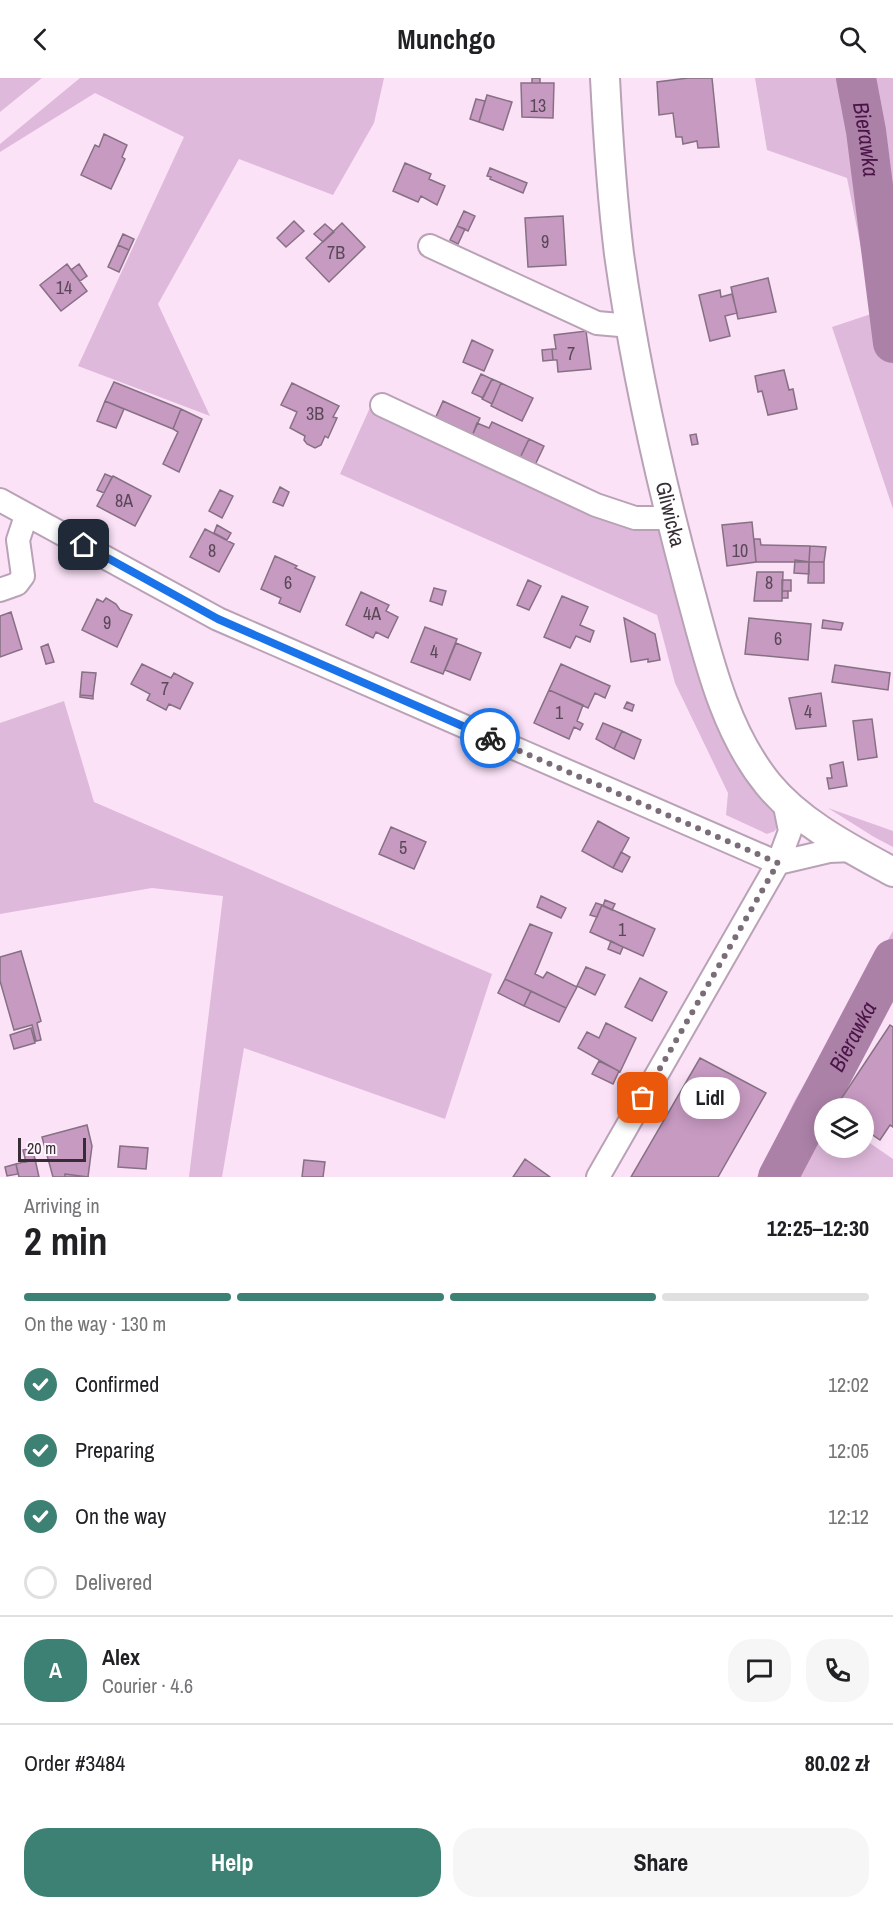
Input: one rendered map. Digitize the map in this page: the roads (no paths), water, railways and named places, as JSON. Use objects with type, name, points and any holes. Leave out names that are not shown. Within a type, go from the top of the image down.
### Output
[{"type":"main road","name":"Gliwicka","points":[[604,78],[610,170],[620,255],[650,435],[706,650],[725,708],[754,765],[784,801],[816,827],[893,872]]},
{"type":"street","points":[[430,246],[597,323],[631,326]]},
{"type":"street","points":[[382,405],[596,505],[635,518],[670,518]]},
{"type":"street","points":[[0,500],[218,619],[778,863],[829,851],[853,850]]},
{"type":"street","points":[[0,590],[17,584],[23,576],[18,540],[26,516]]},
{"type":"street","points":[[598,1177],[778,863],[790,831],[784,801]]},
{"type":"waterway","name":"Bierawka","points":[[856,78],[866,131],[893,343]]},
{"type":"waterway","name":"Bierawka","points":[[778,1177],[893,959]]},
{"type":"place","name":"Lidl","points":[[643,1098]]}]
